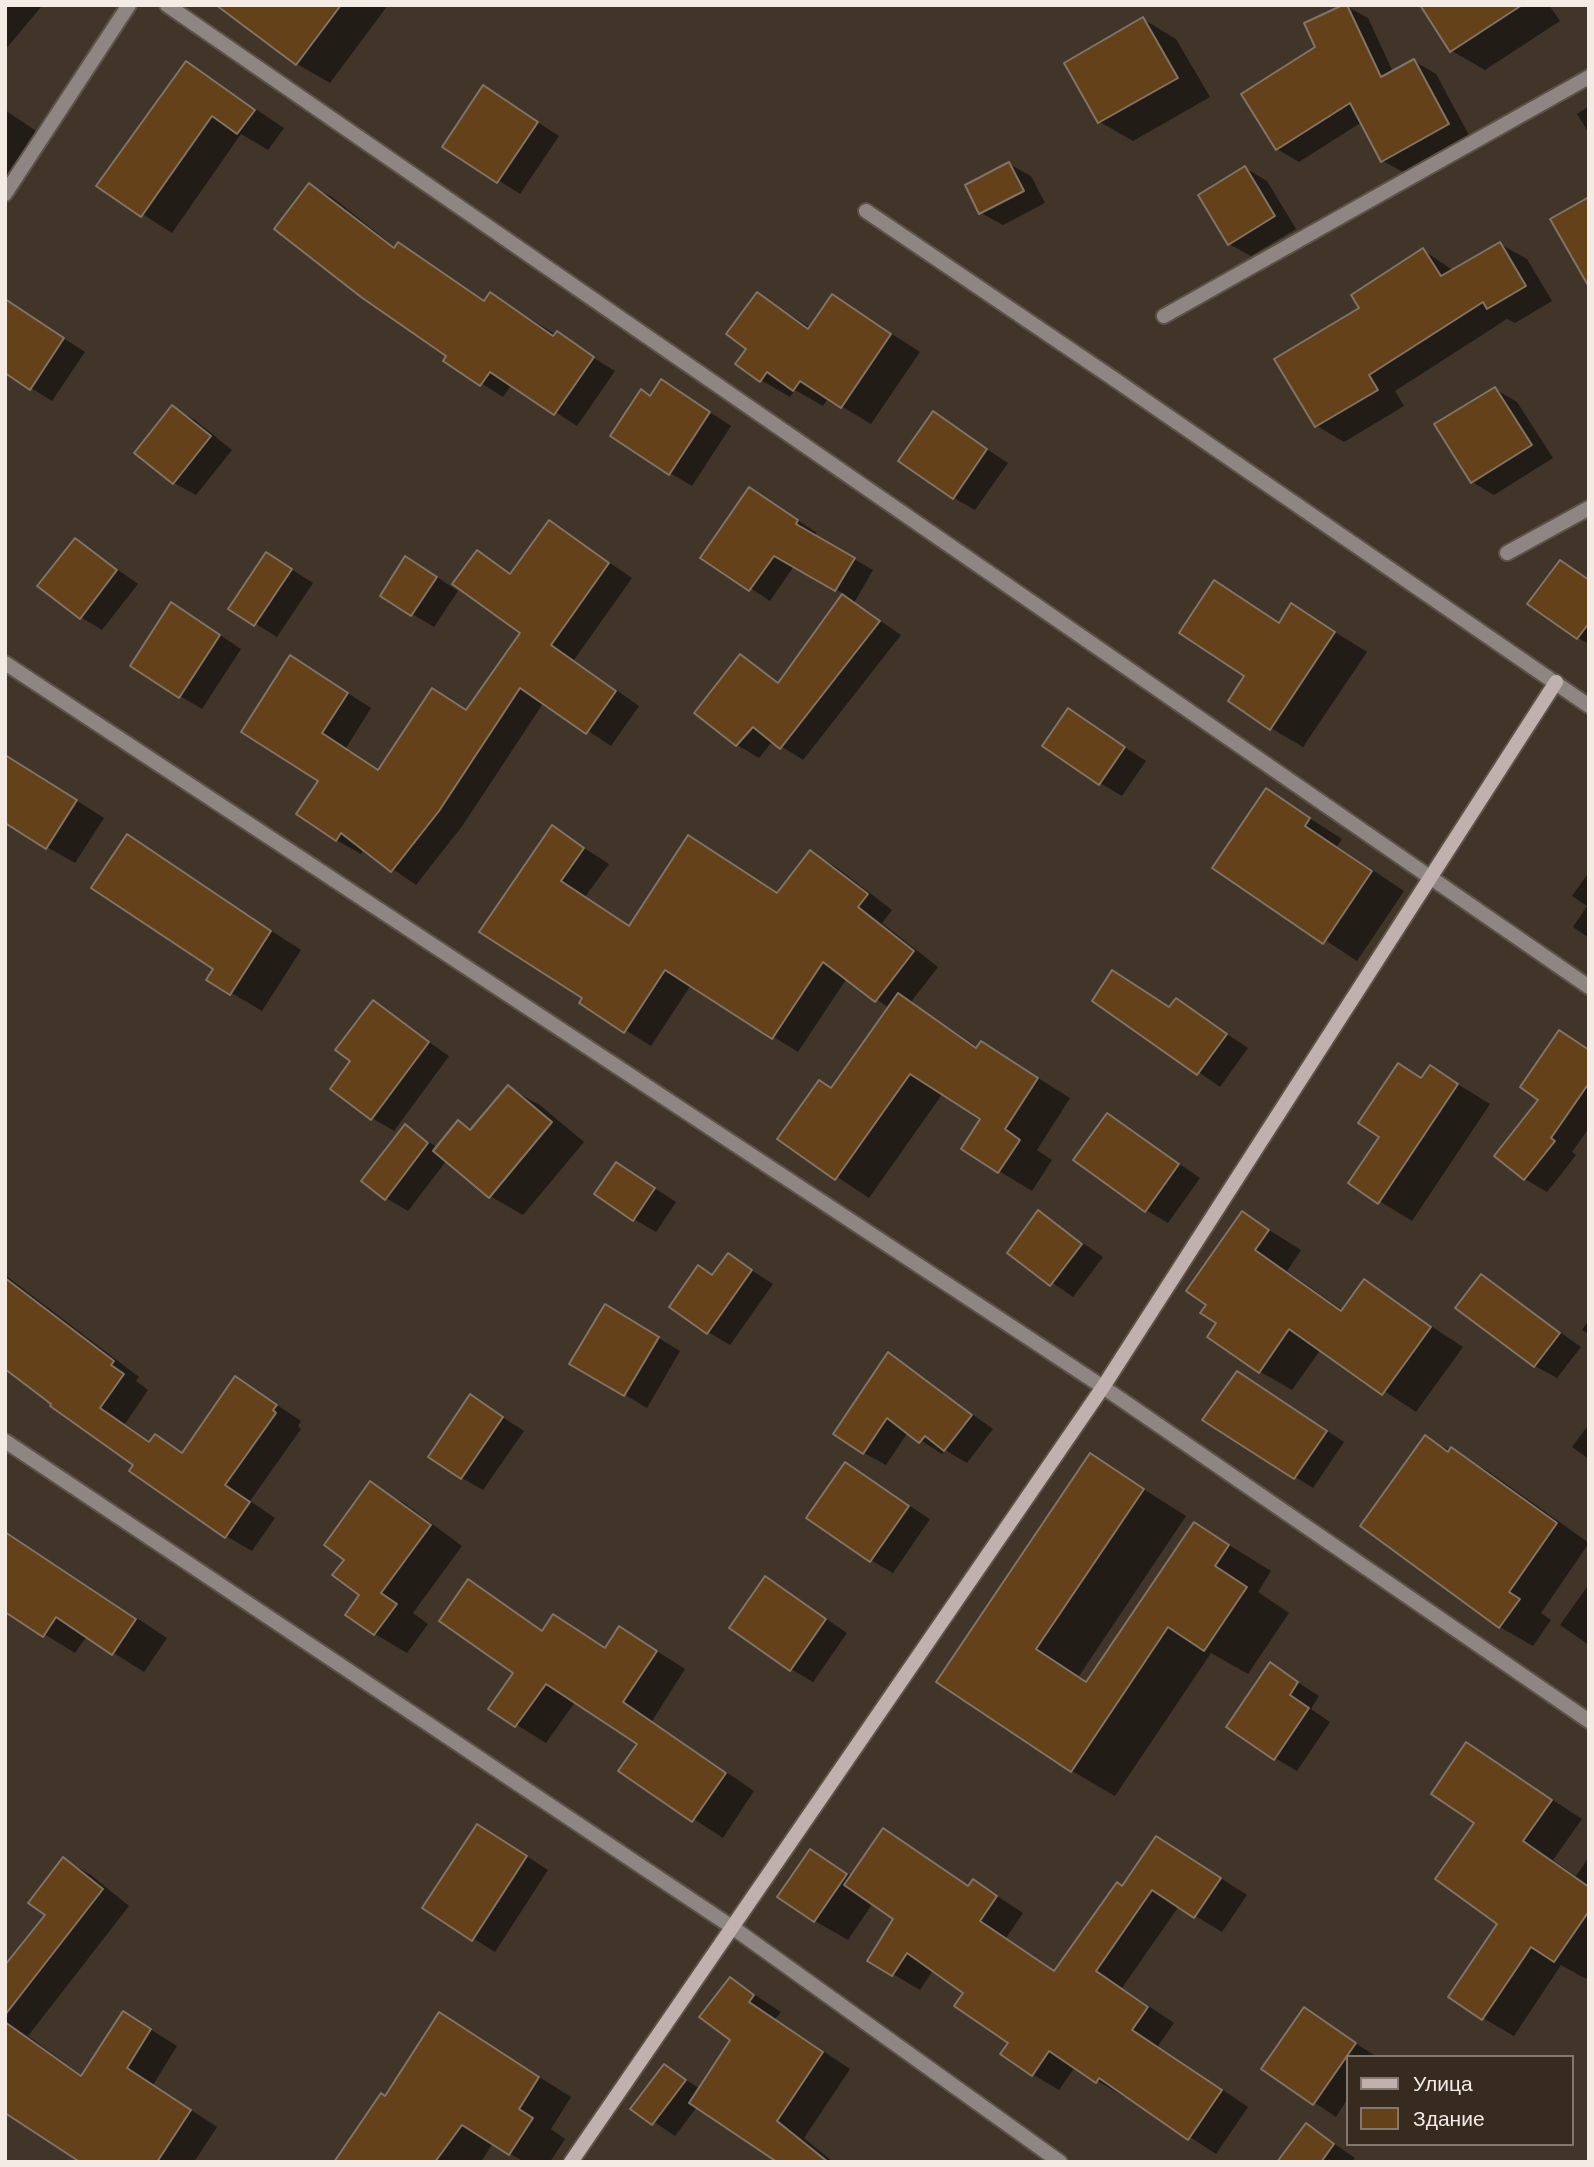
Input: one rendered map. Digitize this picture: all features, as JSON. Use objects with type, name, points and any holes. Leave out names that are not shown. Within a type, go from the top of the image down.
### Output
[{"type":"street","points":[[5,194],[129,5]]},
{"type":"street","points":[[167,5],[1589,987]]},
{"type":"street","points":[[1164,316],[1589,77]]},
{"type":"street","points":[[866,211],[1589,706]]},
{"type":"street","points":[[1507,554],[1589,508]]},
{"type":"street","points":[[5,663],[1104,1387],[1589,1721]]},
{"type":"street","points":[[571,2162],[1104,1387],[1556,682]]},
{"type":"street","points":[[5,1441],[732,1927],[1060,2162]]},
{"type":"building","points":[[216,5],[341,5],[296,65]]},
{"type":"building","points":[[1347,5],[1381,77],[1414,59],[1449,124],[1381,162],[1350,103],[1276,150],[1241,94],[1315,47],[1304,23]]},
{"type":"building","points":[[1420,5],[1522,5],[1450,52]]},
{"type":"building","points":[[1143,17],[1178,78],[1098,123],[1064,63]]},
{"type":"building","points":[[186,61],[255,110],[237,134],[212,116],[141,217],[96,186]]},
{"type":"building","points":[[483,85],[538,122],[497,183],[442,147]]},
{"type":"building","points":[[1009,162],[1024,191],[979,214],[965,185]]},
{"type":"building","points":[[1245,166],[1275,216],[1228,245],[1198,195]]},
{"type":"building","points":[[309,183],[394,248],[398,242],[484,301],[490,292],[553,336],[557,331],[594,357],[554,415],[490,372],[480,386],[443,361],[446,356],[361,297],[274,229]]},
{"type":"building","points":[[1589,197],[1589,287],[1550,219]]},
{"type":"building","points":[[1500,242],[1526,286],[1487,309],[1483,302],[1369,375],[1378,390],[1315,427],[1274,359],[1359,308],[1351,295],[1423,248],[1441,276]]},
{"type":"building","points":[[757,292],[808,329],[832,294],[891,334],[841,408],[800,381],[793,391],[767,372],[760,382],[735,364],[746,349],[726,334]]},
{"type":"building","points":[[5,299],[64,338],[30,390],[5,373]]},
{"type":"building","points":[[661,379],[710,412],[669,475],[610,436],[641,389],[650,396]]},
{"type":"building","points":[[1495,387],[1532,445],[1471,483],[1434,424]]},
{"type":"building","points":[[172,405],[211,436],[173,484],[134,453]]},
{"type":"building","points":[[933,411],[987,449],[953,499],[898,461]]},
{"type":"building","points":[[749,487],[798,520],[796,524],[855,558],[835,591],[774,556],[749,591],[700,558]]},
{"type":"building","points":[[549,520],[609,563],[551,645],[616,691],[586,734],[520,688],[439,811],[391,872],[341,833],[336,841],[296,814],[318,781],[241,732],[290,655],[348,693],[322,733],[378,770],[432,688],[466,710],[520,633],[452,584],[477,550],[510,574]]},
{"type":"building","points":[[75,538],[117,570],[80,619],[37,586]]},
{"type":"building","points":[[266,552],[292,569],[254,626],[228,609]]},
{"type":"building","points":[[405,556],[437,577],[411,616],[380,596]]},
{"type":"building","points":[[1560,560],[1589,580],[1589,623],[1577,639],[1527,604]]},
{"type":"building","points":[[1214,580],[1279,623],[1291,603],[1335,632],[1270,730],[1228,701],[1244,676],[1179,633]]},
{"type":"building","points":[[842,594],[880,621],[780,749],[753,727],[736,746],[694,713],[740,654],[778,683]]},
{"type":"building","points":[[171,602],[220,635],[179,698],[130,666]]},
{"type":"building","points":[[1068,708],[1125,747],[1099,785],[1042,746]]},
{"type":"building","points":[[5,755],[77,800],[46,849],[5,823]]},
{"type":"building","points":[[1266,788],[1310,818],[1305,826],[1372,871],[1323,944],[1212,868]]},
{"type":"building","points":[[552,825],[584,848],[561,881],[629,926],[688,835],[777,893],[810,850],[868,894],[858,907],[914,951],[875,1002],[823,962],[772,1039],[665,970],[624,1033],[579,1003],[582,998],[479,932]]},
{"type":"building","points":[[127,834],[271,931],[230,995],[206,980],[213,969],[91,888]]},
{"type":"building","points":[[1112,970],[1169,1007],[1176,998],[1227,1034],[1197,1075],[1092,1001]]},
{"type":"building","points":[[898,993],[976,1048],[981,1041],[1038,1078],[1005,1129],[1020,1140],[998,1173],[961,1149],[980,1119],[910,1074],[835,1180],[777,1139],[819,1080],[831,1088]]},
{"type":"building","points":[[373,1000],[429,1042],[371,1120],[330,1089],[350,1061],[335,1050]]},
{"type":"building","points":[[1559,1030],[1589,1050],[1589,1083],[1551,1138],[1555,1141],[1524,1180],[1494,1156],[1538,1100],[1520,1087]]},
{"type":"building","points":[[1398,1063],[1421,1078],[1430,1065],[1458,1084],[1378,1204],[1348,1183],[1379,1137],[1358,1123]]},
{"type":"building","points":[[508,1085],[552,1122],[489,1198],[433,1151],[458,1120],[470,1130]]},
{"type":"building","points":[[1107,1113],[1179,1164],[1145,1212],[1073,1160]]},
{"type":"building","points":[[405,1124],[428,1143],[385,1200],[361,1181]]},
{"type":"building","points":[[616,1162],[655,1188],[633,1221],[594,1194]]},
{"type":"building","points":[[1038,1210],[1082,1244],[1050,1286],[1007,1253]]},
{"type":"building","points":[[1242,1211],[1269,1230],[1255,1250],[1341,1311],[1364,1279],[1431,1327],[1382,1395],[1289,1329],[1259,1373],[1207,1337],[1216,1323],[1200,1313],[1206,1305],[1186,1291]]},
{"type":"building","points":[[728,1253],[752,1270],[707,1334],[669,1307],[698,1265],[712,1275]]},
{"type":"building","points":[[1481,1274],[1560,1333],[1534,1367],[1455,1308]]},
{"type":"building","points":[[5,1278],[114,1361],[111,1365],[124,1374],[100,1408],[149,1442],[155,1434],[182,1453],[235,1376],[277,1405],[273,1410],[276,1413],[225,1485],[250,1502],[225,1538],[129,1471],[133,1465],[50,1406],[51,1404],[5,1369]]},
{"type":"building","points":[[605,1304],[659,1337],[624,1396],[569,1364]]},
{"type":"building","points":[[888,1352],[972,1415],[944,1451],[925,1436],[919,1443],[887,1418],[863,1454],[833,1434]]},
{"type":"building","points":[[1237,1371],[1327,1431],[1294,1479],[1202,1420]]},
{"type":"building","points":[[470,1394],[503,1417],[461,1479],[428,1457]]},
{"type":"building","points":[[1425,1435],[1448,1452],[1451,1447],[1557,1523],[1509,1592],[1520,1599],[1499,1628],[1360,1526]]},
{"type":"building","points":[[1090,1453],[1144,1489],[1036,1649],[1086,1682],[1194,1522],[1229,1545],[1215,1566],[1247,1587],[1204,1651],[1168,1627],[1071,1772],[936,1682]]},
{"type":"building","points":[[845,1462],[909,1506],[870,1562],[806,1518]]},
{"type":"building","points":[[370,1481],[431,1525],[381,1593],[397,1604],[374,1635],[345,1615],[359,1595],[332,1575],[344,1560],[324,1545]]},
{"type":"building","points":[[5,1532],[136,1619],[112,1655],[56,1617],[43,1637],[5,1612]]},
{"type":"building","points":[[765,1576],[826,1619],[790,1671],[729,1628]]},
{"type":"building","points":[[468,1579],[542,1631],[553,1614],[605,1648],[619,1626],[657,1651],[623,1702],[726,1773],[692,1822],[618,1771],[637,1744],[546,1684],[515,1727],[488,1709],[513,1673],[439,1621]]},
{"type":"building","points":[[1270,1662],[1298,1682],[1290,1695],[1309,1708],[1274,1760],[1226,1727]]},
{"type":"building","points":[[1466,1742],[1552,1800],[1523,1841],[1589,1887],[1589,1911],[1554,1962],[1531,1947],[1482,2020],[1448,1997],[1497,1924],[1435,1879],[1474,1823],[1431,1794]]},
{"type":"building","points":[[477,1824],[527,1856],[472,1941],[422,1908]]},
{"type":"building","points":[[883,1828],[968,1886],[973,1879],[997,1896],[980,1921],[1054,1971],[1117,1882],[1122,1886],[1156,1836],[1221,1878],[1194,1918],[1152,1890],[1096,1971],[1148,2007],[1132,2030],[1222,2090],[1188,2140],[1099,2078],[1096,2083],[1049,2051],[1032,2076],[1000,2054],[1008,2043],[954,2006],[963,1993],[907,1953],[892,1976],[867,1961],[893,1919],[844,1885]]},
{"type":"building","points":[[810,1849],[847,1874],[814,1922],[777,1897]]},
{"type":"building","points":[[63,1857],[103,1889],[5,2015],[5,1965],[45,1915],[28,1903]]},
{"type":"building","points":[[730,1977],[754,1995],[749,2002],[823,2052],[777,2121],[828,2162],[777,2162],[689,2103],[730,2040],[699,2017]]},
{"type":"building","points":[[1304,2007],[1356,2043],[1313,2105],[1261,2069]]},
{"type":"building","points":[[123,2011],[151,2029],[127,2068],[191,2110],[157,2162],[80,2162],[5,2113],[5,2022],[81,2076]]},
{"type":"building","points":[[439,2012],[539,2077],[519,2109],[533,2118],[509,2155],[462,2125],[435,2162],[334,2162],[381,2093],[385,2096]]},
{"type":"building","points":[[664,2064],[686,2080],[652,2125],[630,2109]]},
{"type":"building","points":[[1306,2123],[1334,2144],[1321,2162],[1277,2162]]}]
